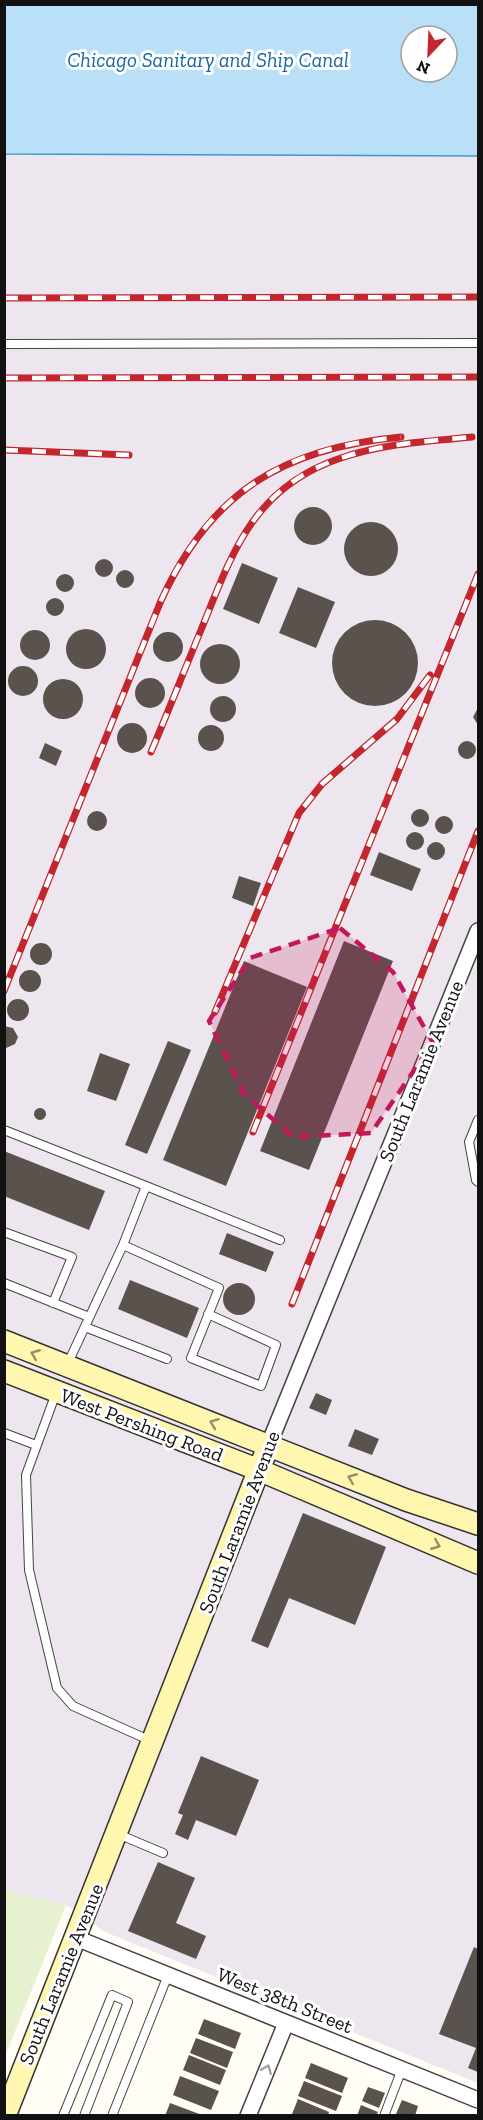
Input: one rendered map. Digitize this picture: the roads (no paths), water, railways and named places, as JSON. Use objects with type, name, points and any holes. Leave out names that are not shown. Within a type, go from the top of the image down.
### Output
[{"type":"main road","name":"West Pershing Road","points":[[4,1341],[406,1500],[478,1524]]},
{"type":"main road","points":[[56,1392],[66,1366]]},
{"type":"main road","name":"West Pershing Road","points":[[4,1371],[259,1470],[478,1563]]},
{"type":"main road","name":"South Laramie Avenue","points":[[5,2115],[269,1444]]},
{"type":"street","name":"South Laramie Avenue","points":[[269,1444],[478,931]]},
{"type":"street","name":"West 38th Street","points":[[76,1938],[478,2100]]},
{"type":"street","points":[[248,2115],[286,2023]]},
{"type":"lane","points":[[4,344],[478,343]]},
{"type":"lane","points":[[478,1120],[469,1142],[478,1182]]},
{"type":"lane","points":[[4,1130],[280,1240]]},
{"type":"lane","points":[[66,1366],[123,1245],[146,1186]]},
{"type":"lane","points":[[4,1232],[72,1257],[53,1303]]},
{"type":"lane","points":[[123,1245],[219,1288],[208,1314],[191,1358],[261,1386],[276,1345],[208,1314]]},
{"type":"lane","points":[[4,1283],[89,1317]]},
{"type":"lane","points":[[85,1327],[167,1359]]},
{"type":"lane","points":[[56,1392],[26,1475],[29,1570],[57,1688],[73,1706],[153,1742]]},
{"type":"lane","points":[[4,1433],[36,1445]]},
{"type":"lane","points":[[117,1834],[164,1853]]},
{"type":"lane","points":[[112,2115],[168,1975]]},
{"type":"lane","points":[[63,2115],[112,1995],[128,2002],[84,2115]]},
{"type":"lane","points":[[384,2115],[402,2069]]},
{"type":"water","name":"Chicago Sanitary and Ship Canal","points":[[5,4],[478,5],[478,156],[5,154]]},
{"type":"railway","points":[[4,298],[478,297]]},
{"type":"railway","points":[[4,378],[478,377]]},
{"type":"railway","points":[[4,991],[160,603],[180,565],[202,532],[226,505],[254,483],[285,465],[320,452],[358,443],[401,437]]},
{"type":"railway","points":[[151,752],[223,575],[235,550],[265,506],[285,488],[309,472],[338,459],[387,447],[472,437]]},
{"type":"railway","points":[[4,450],[129,455]]},
{"type":"railway","points":[[253,1132],[478,574]]},
{"type":"railway","points":[[215,1012],[299,813],[322,784],[397,719],[430,675]]},
{"type":"railway","points":[[292,1304],[478,831]]}]
